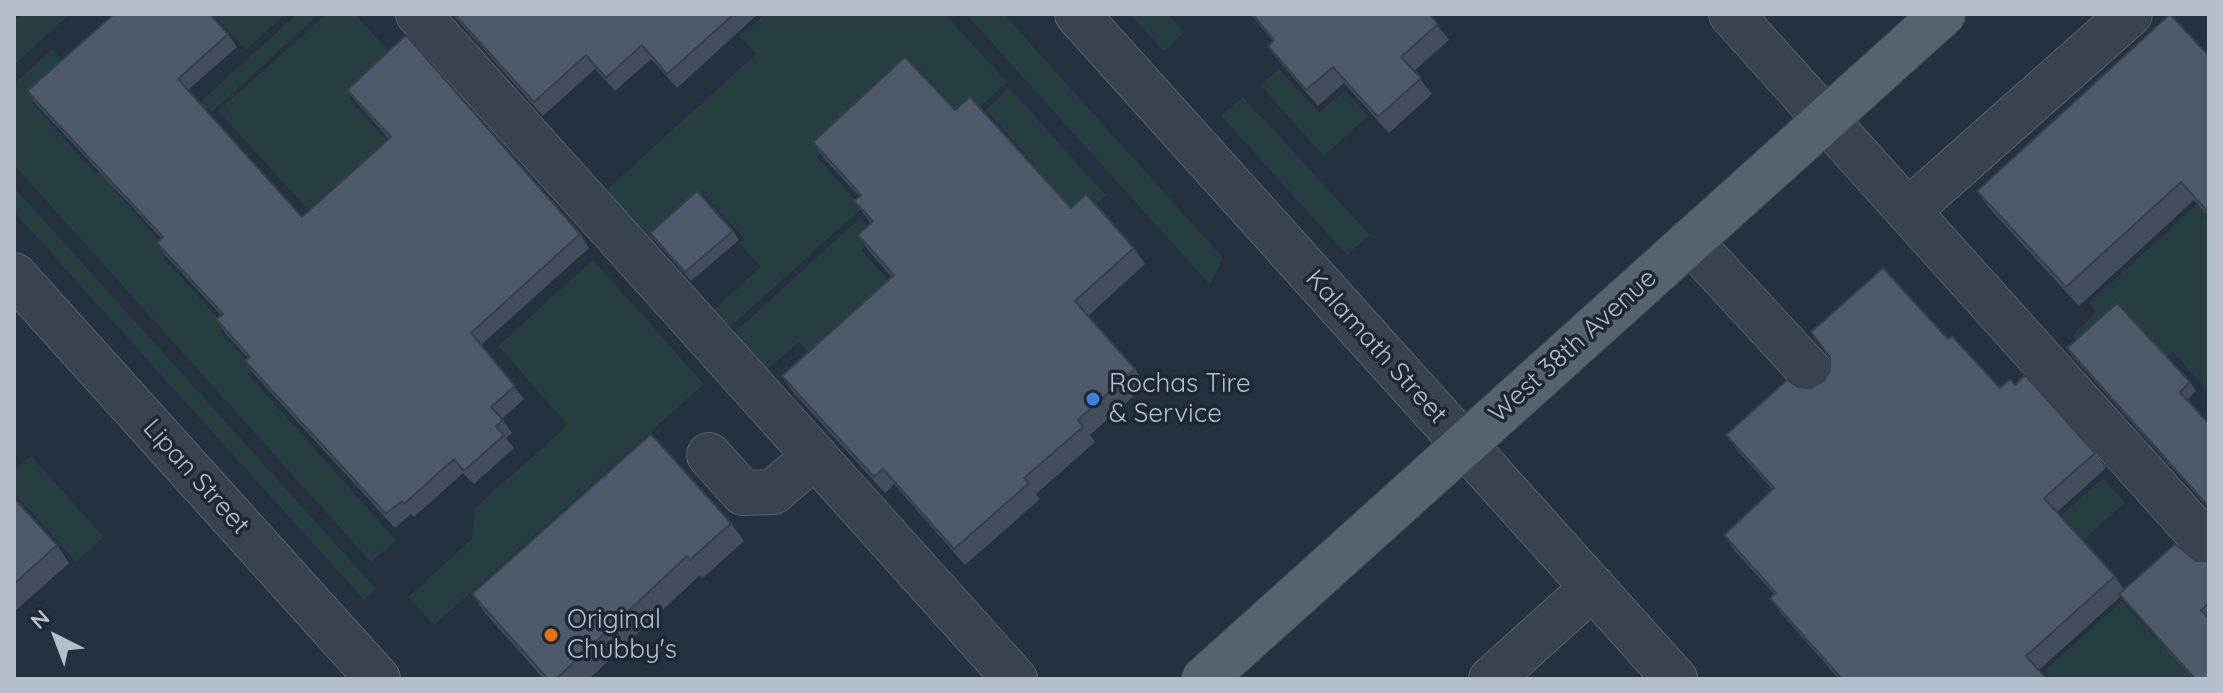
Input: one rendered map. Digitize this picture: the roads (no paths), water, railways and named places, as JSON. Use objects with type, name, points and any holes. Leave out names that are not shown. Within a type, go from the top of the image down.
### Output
[{"type":"main road","name":"West 38th Avenue","points":[[1204,679],[1943,14]]},
{"type":"street","points":[[418,14],[1015,679]]},
{"type":"street","name":"Kalamath Street","points":[[1077,14],[1675,679]]},
{"type":"street","points":[[1731,14],[2209,546]]},
{"type":"street","points":[[1908,211],[2130,14]]},
{"type":"street","points":[[1690,241],[1817,379]]},
{"type":"street","name":"Lipan Street","points":[[14,275],[378,679]]},
{"type":"street","points":[[709,455],[743,493],[773,492],[815,456]]},
{"type":"street","points":[[1491,679],[1593,587]]},
{"type":"place","name":"Rochas Tire & Service","points":[[1093,399]]},
{"type":"place","name":"Original Chubby's","points":[[551,635]]}]
